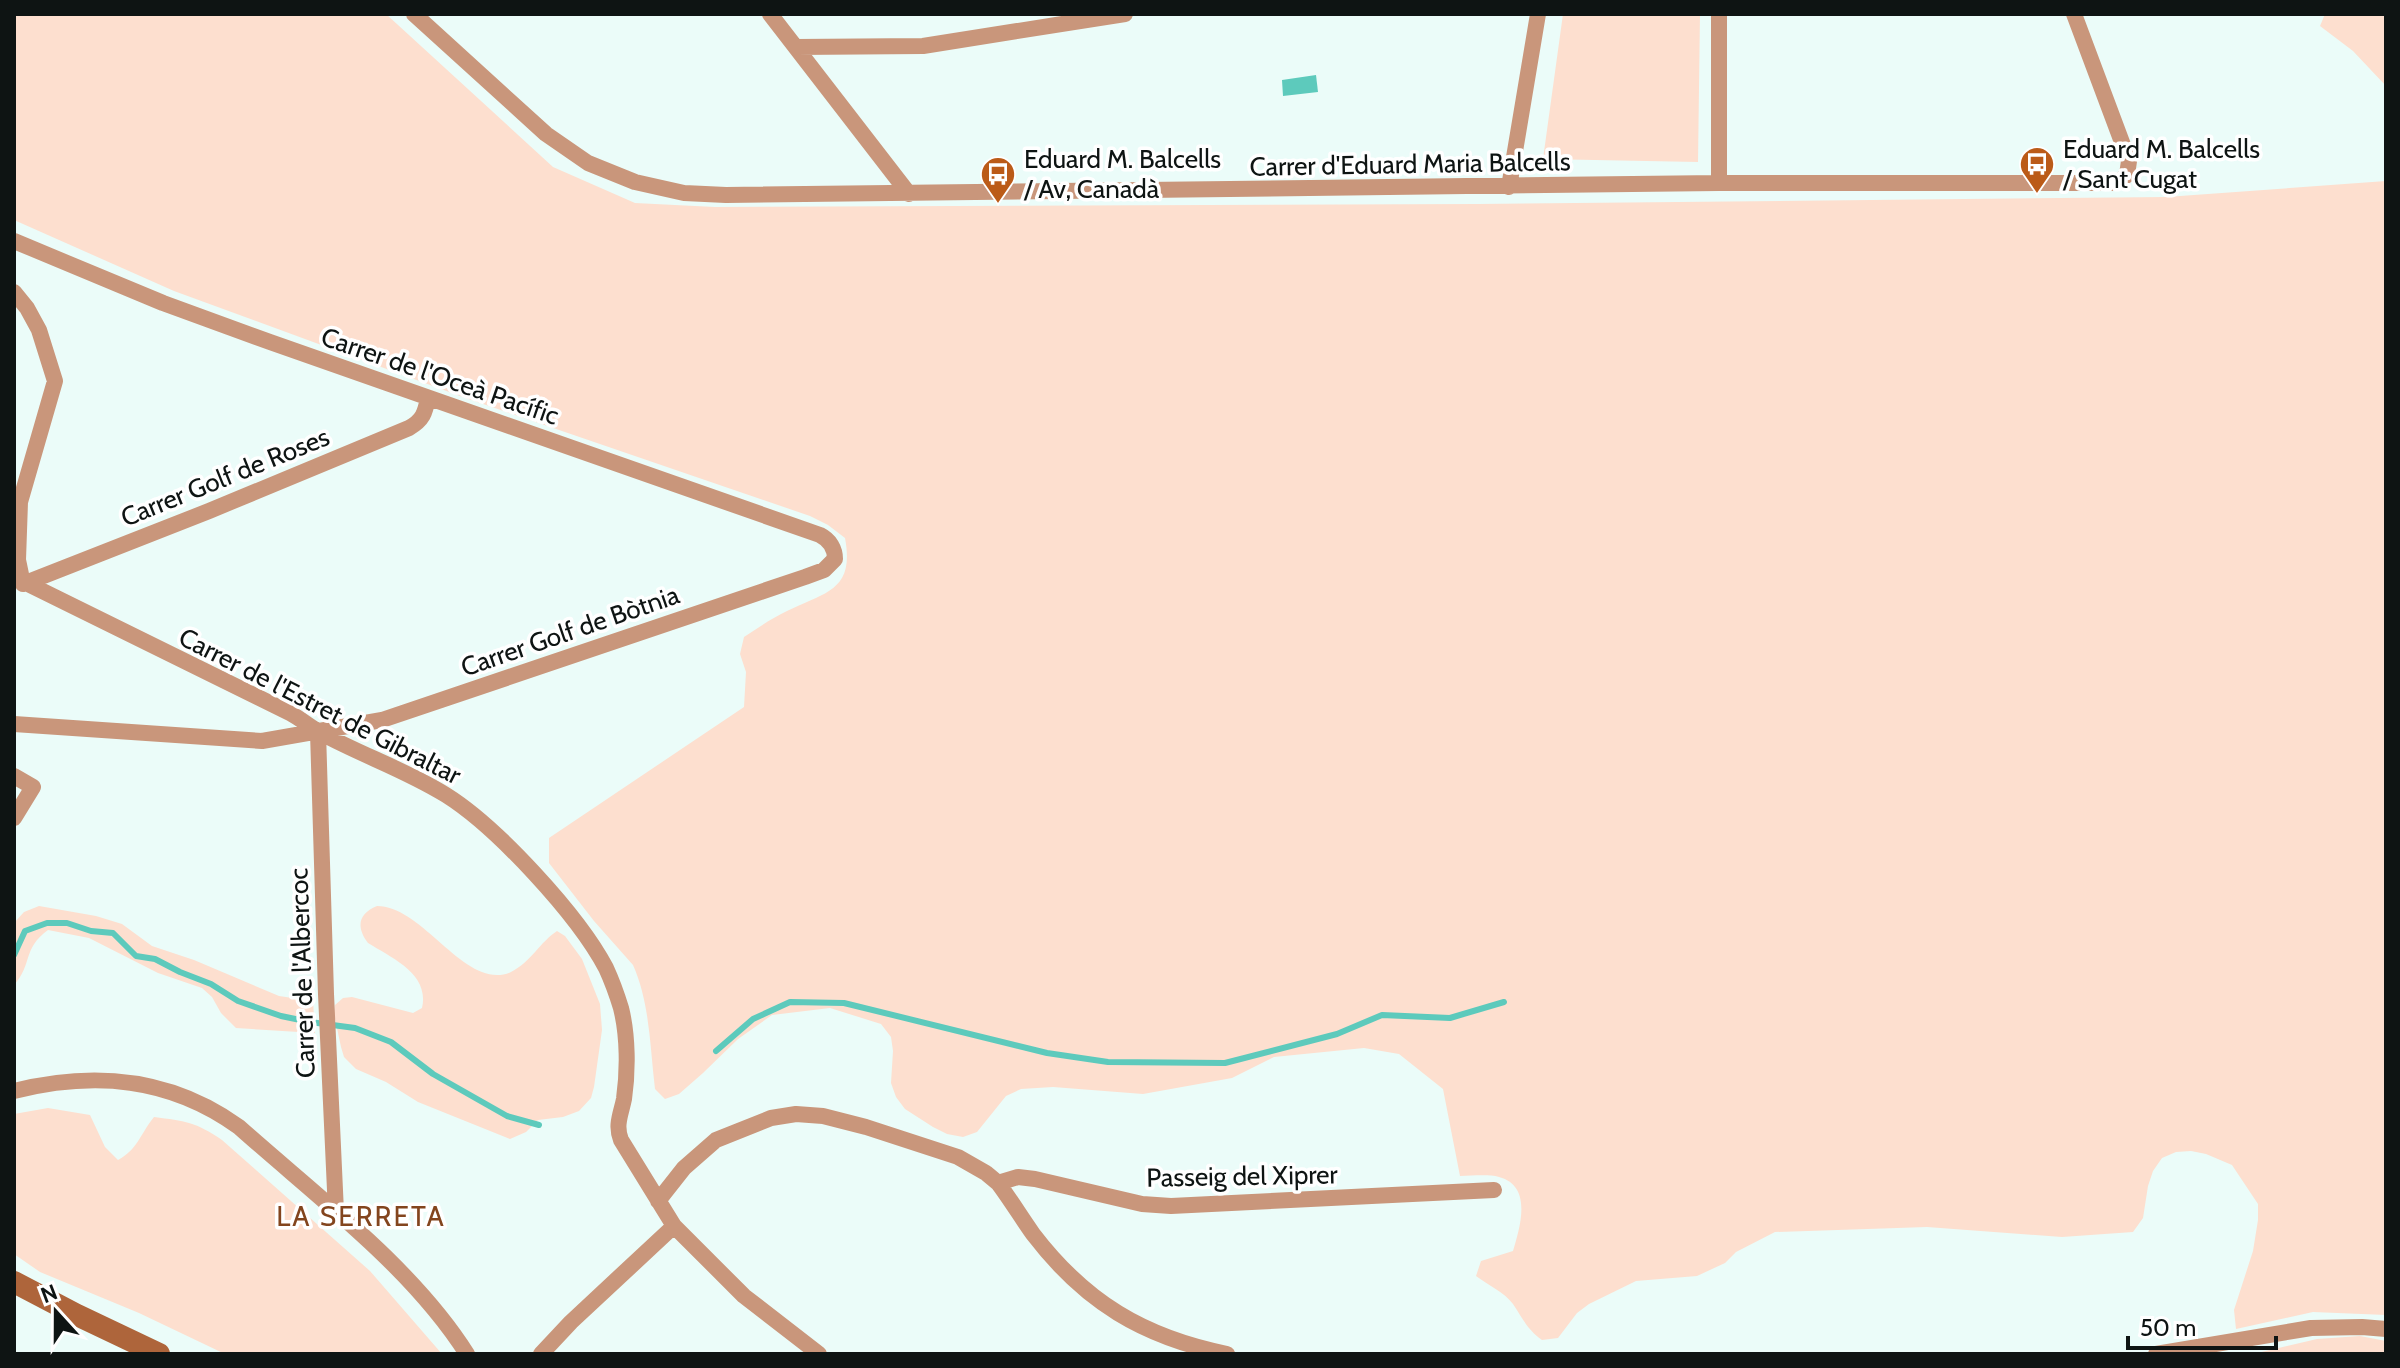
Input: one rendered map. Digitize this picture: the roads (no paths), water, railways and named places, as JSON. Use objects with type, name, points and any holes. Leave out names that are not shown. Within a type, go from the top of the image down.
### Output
[{"type":"street","name":"Carrer d'Eduard Maria Balcells","points":[[414,14],[546,134],[588,163],[635,182],[684,193],[726,195],[1719,183],[2117,183],[2127,175],[2129,161],[2074,14]]},
{"type":"street","points":[[770,14],[909,194]]},
{"type":"street","points":[[796,47],[923,46],[1125,14]]},
{"type":"street","points":[[1509,187],[1538,14]]},
{"type":"street","points":[[1719,14],[1719,183]]},
{"type":"street","name":"Carrer de l'Oceà Pacífic","points":[[14,241],[163,303],[820,535],[831,545],[835,555],[832,564]]},
{"type":"street","points":[[14,292],[39,330],[55,381],[20,502],[18,580]]},
{"type":"street","name":"Carrer Golf de Roses","points":[[18,580],[209,511],[409,428],[425,415],[428,398]]},
{"type":"street","name":"Carrer Golf de Bòtnia","points":[[14,724],[262,741],[382,720],[805,577],[832,564]]},
{"type":"street","name":"Carrer de l'Estret de Gibraltar","points":[[18,580],[290,713],[318,732],[420,781],[477,819],[524,863],[588,941],[615,990],[625,1029],[624,1100],[617,1130],[621,1140],[674,1226],[744,1296],[819,1354]]},
{"type":"street","name":"Carrer de l'Albercoc","points":[[318,732],[336,1212]]},
{"type":"street","points":[[14,776],[33,787],[14,818]]},
{"type":"street","points":[[14,1091],[99,1079],[137,1083],[206,1106],[239,1127],[411,1283],[434,1308],[467,1354]]},
{"type":"street","points":[[658,1201],[684,1168],[716,1140],[771,1118],[796,1114],[823,1116],[866,1127],[958,1157],[986,1173],[998,1183],[1033,1234],[1091,1296],[1143,1328],[1227,1354]]},
{"type":"street","name":"Passeig del Xiprer","points":[[998,1183],[1018,1177],[1035,1179],[1142,1204],[1171,1206],[1494,1190]]},
{"type":"street","points":[[541,1354],[674,1226]]},
{"type":"street","points":[[14,1282],[159,1354]]},
{"type":"street","points":[[2156,1354],[2311,1328],[2386,1329]]},
{"type":"waterway","points":[[14,955],[25,931],[47,923],[67,923],[91,931],[113,933],[136,956],[155,959],[211,984],[238,1001],[281,1016],[355,1028],[391,1042],[433,1074],[507,1116],[539,1125]]},
{"type":"waterway","points":[[716,1051],[753,1019],[790,1002],[844,1003],[1047,1053],[1108,1062],[1225,1063],[1337,1034],[1382,1015],[1450,1018],[1504,1002]]},
{"type":"place","name":"Eduard M. Balcells / Sant Cugat","points":[[2037,195]]},
{"type":"place","name":"Eduard M. Balcells / Av, Canadà","points":[[998,205]]},
{"type":"district","name":"LA SERRETA","points":[[361,1216]]}]
